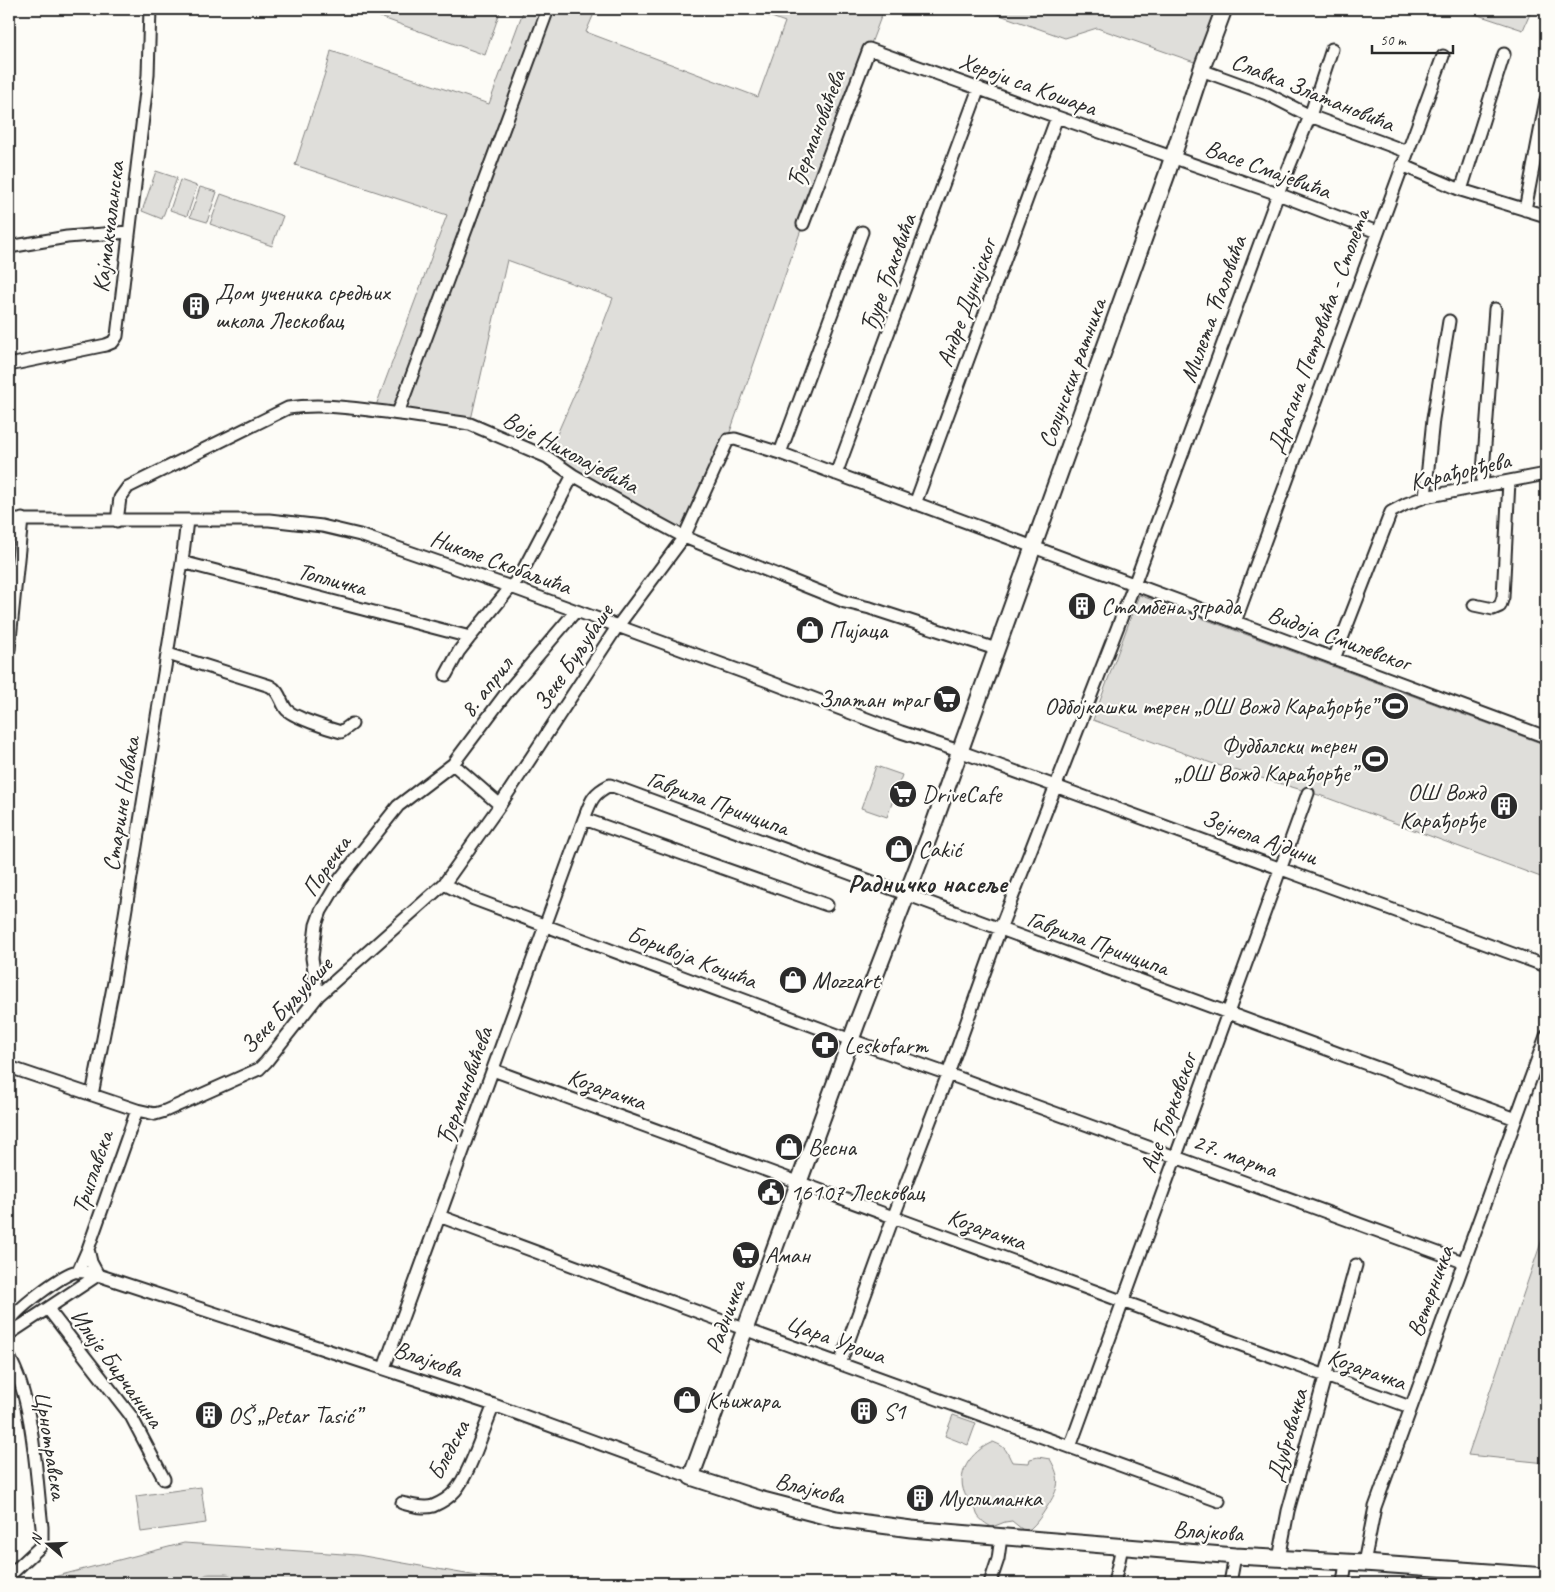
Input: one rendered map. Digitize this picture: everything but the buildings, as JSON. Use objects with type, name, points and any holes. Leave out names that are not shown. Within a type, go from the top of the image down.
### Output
[{"type":"main road","name":"Солунских ратника","points":[[959,751],[1173,158],[1201,70],[1224,9]]},
{"type":"main road","name":"Радничка","points":[[691,1477],[851,1040],[932,829],[959,751]]},
{"type":"main road","name":"Влајкова","points":[[691,1477],[759,1499],[836,1519],[911,1529],[1235,1556],[1364,1563],[1461,1577],[1546,1576]]},
{"type":"street","name":"Кајмакчаланска","points":[[9,364],[106,345],[113,342],[117,336],[148,75],[150,9]]},
{"type":"street","points":[[398,412],[548,9]]},
{"type":"street","name":"Хероји са Кошара","points":[[869,49],[1173,158]]},
{"type":"street","name":"Ђермановићева","points":[[803,224],[869,49]]},
{"type":"street","name":"Милета Ћаловића","points":[[840,1364],[1000,929],[1134,584],[1278,194],[1310,116],[1332,49]]},
{"type":"street","points":[[1461,190],[1504,54]]},
{"type":"street","name":"Драгана Петровића - Столета","points":[[1235,622],[1443,56]]},
{"type":"street","name":"Славка Златановића","points":[[1201,70],[1268,94],[1310,116],[1408,152]]},
{"type":"street","name":"Ђуре Ђаковића","points":[[836,474],[979,88]]},
{"type":"street","points":[[1524,210],[1546,100]]},
{"type":"street","name":"Андре Дунијског","points":[[915,504],[1057,117]]},
{"type":"street","name":"Васе Смајевића","points":[[1173,158],[1278,194],[1377,232]]},
{"type":"street","name":"Славка Златановића","points":[[1402,166],[1461,190],[1546,216]]},
{"type":"street","points":[[9,247],[67,236],[128,232]]},
{"type":"street","points":[[862,232],[780,453],[1033,548]]},
{"type":"street","points":[[1482,486],[1495,309]]},
{"type":"street","points":[[1425,497],[1433,418],[1449,321]]},
{"type":"street","name":"Воје Николајевића","points":[[117,521],[120,498],[128,488],[288,408],[308,405],[398,412],[470,424],[481,428],[547,457],[573,475],[684,536],[791,582],[845,602],[870,608],[996,649]]},
{"type":"street","name":"Зеке Буљубаше","points":[[9,1068],[137,1110],[155,1114],[259,1068],[276,1051],[318,996],[444,884],[500,805],[617,627],[684,536],[728,440],[735,439],[780,453]]},
{"type":"street","name":"Карађорђева","points":[[1334,659],[1391,512],[1425,497],[1546,474]]},
{"type":"street","points":[[446,675],[470,637],[520,576],[573,475]]},
{"type":"street","points":[[1474,605],[1493,609],[1500,606],[1504,598],[1508,481]]},
{"type":"street","name":"Николе Скобаљића","points":[[9,520],[268,520],[340,530],[360,535],[511,587],[901,732],[959,751]]},
{"type":"street","points":[[9,650],[22,520]]},
{"type":"street","name":"Старине Новака","points":[[92,1094],[114,982],[168,654],[187,520]]},
{"type":"street","name":"Видоја Смилевског","points":[[1033,548],[1546,737]]},
{"type":"street","name":"Топличка","points":[[182,562],[470,637]]},
{"type":"street","name":"8. април","points":[[427,783],[453,764],[507,692],[575,612]]},
{"type":"street","points":[[168,654],[270,686],[278,693],[288,712],[317,724],[342,732],[352,724]]},
{"type":"street","name":"Зејнела Ајдини","points":[[959,751],[1281,867],[1546,966]]},
{"type":"street","points":[[453,764],[500,805]]},
{"type":"street","name":"Поречка","points":[[318,996],[312,958],[316,925],[321,911],[340,879],[388,817],[398,806],[427,783]]},
{"type":"street","name":"Ђермановићева","points":[[384,1368],[584,818],[598,791],[610,785]]},
{"type":"street","name":"Гаврила Принципа","points":[[610,785],[1516,1119]]},
{"type":"street","name":"Аце Ђорковског","points":[[1070,1448],[1308,793]]},
{"type":"street","points":[[584,818],[827,905]]},
{"type":"street","points":[[444,884],[474,899],[546,925]]},
{"type":"street","name":"Боривоја Коцића","points":[[546,925],[851,1040]]},
{"type":"street","name":"Ветерничка","points":[[1364,1563],[1374,1507],[1546,1036]]},
{"type":"street","name":"27. марта","points":[[851,1040],[1463,1262]]},
{"type":"street","name":"Козарачка","points":[[493,1070],[1410,1408]]},
{"type":"street","name":"Триглавска","points":[[78,1272],[88,1249],[137,1110]]},
{"type":"street","name":"Цара Уроша","points":[[438,1216],[1219,1501]]},
{"type":"street","name":"Триглавска","points":[[88,1249],[91,1262],[98,1275]]},
{"type":"street","name":"Дубровачка","points":[[1279,1559],[1288,1511],[1356,1265]]},
{"type":"street","points":[[9,1323],[11,1316],[28,1302],[70,1274],[78,1272]]},
{"type":"street","name":"Влајкова","points":[[78,1272],[98,1275],[384,1368],[494,1405],[691,1477]]},
{"type":"street","points":[[9,1334],[98,1275]]},
{"type":"street","name":"Илије Бирчанина","points":[[48,1309],[131,1416],[164,1478]]},
{"type":"street","name":"Црнотравска","points":[[9,1357],[14,1366],[29,1417],[42,1527],[42,1542],[36,1552],[9,1576]]},
{"type":"street","name":"Бледска","points":[[402,1503],[433,1506],[455,1491],[468,1469],[494,1405]]},
{"type":"street","points":[[990,1583],[998,1559],[1001,1537]]},
{"type":"street","points":[[1114,1583],[1122,1547]]},
{"type":"street","points":[[1230,1583],[1235,1556]]},
{"type":"street","points":[[1343,1583],[1346,1562]]},
{"type":"shaded area","points":[[358,9],[501,9],[485,55]]},
{"type":"shaded area","points":[[524,9],[596,9],[586,32],[758,97],[785,22],[750,9],[884,9],[803,224],[730,432],[684,537],[547,457],[589,361],[613,298],[507,260],[470,424],[374,411],[447,215],[295,165],[331,51],[489,104]]},
{"type":"shaded area","points":[[983,9],[1224,9],[1203,65],[1097,28],[1065,38]]},
{"type":"shaded area","points":[[1460,9],[1532,9],[1523,30]]},
{"type":"shaded area","points":[[156,171],[177,178],[162,219],[142,211]]},
{"type":"shaded area","points":[[180,180],[197,186],[187,216],[170,210]]},
{"type":"shaded area","points":[[200,187],[217,192],[207,222],[190,217]]},
{"type":"shaded area","points":[[221,194],[283,216],[272,246],[210,224]]},
{"type":"shaded area","points":[[1139,595],[1546,745],[1546,879],[1322,796],[1211,763],[1093,720]]},
{"type":"shaded area","points":[[876,766],[902,775],[887,817],[861,808]]},
{"type":"shaded area","points":[[1546,1228],[1546,1463],[1468,1455]]},
{"type":"shaded area","points":[[953,1415],[976,1423],[968,1445],[945,1436]]},
{"type":"shaded area","points":[[993,1442],[1004,1448],[1012,1462],[1029,1463],[1030,1459],[1038,1457],[1050,1459],[1054,1466],[1058,1484],[1043,1513],[1030,1529],[1023,1530],[1012,1521],[992,1527],[988,1525],[978,1516],[975,1507],[963,1489],[963,1473],[966,1465],[978,1451]]},
{"type":"shaded area","points":[[201,1487],[206,1523],[141,1532],[136,1496]]},
{"type":"shaded area","points":[[184,1543],[358,1555],[517,1583],[37,1583],[42,1580]]},
{"type":"waterway","points":[[210,1583],[225,1583]]},
{"type":"place","name":"Дом ученика средњих школа Лесковац","points":[[196,306]]},
{"type":"place","name":"Стамбена зграда","points":[[1082,606]]},
{"type":"place","name":"Пијаца","points":[[810,630]]},
{"type":"place","name":"Златан траг","points":[[947,699]]},
{"type":"place","name":"Одбојкашки терен „ОШ Вожд Карађорђе”","points":[[1395,706]]},
{"type":"place","name":"Фудбалски терен „ОШ Вожд Карађорђе”","points":[[1375,759]]},
{"type":"place","name":"DriveCafe","points":[[903,794]]},
{"type":"place","name":"ОШ Вожд Карађорђе","points":[[1504,806]]},
{"type":"place","name":"Cakić","points":[[899,849]]},
{"type":"place","name":"Mozzart","points":[[793,980]]},
{"type":"place","name":"Leskofarm","points":[[825,1045]]},
{"type":"place","name":"Весна","points":[[789,1147]]},
{"type":"place","name":"16107 Лесковац","points":[[771,1192]]},
{"type":"place","name":"Аман","points":[[746,1255]]},
{"type":"place","name":"Књижара","points":[[687,1400]]},
{"type":"place","name":"S1","points":[[864,1411]]},
{"type":"place","name":"OŠ „Petar Tasić”","points":[[209,1415]]},
{"type":"place","name":"Муслиманка","points":[[920,1498]]},
{"type":"district","name":"Радничко насеље","points":[[927,883]]}]
